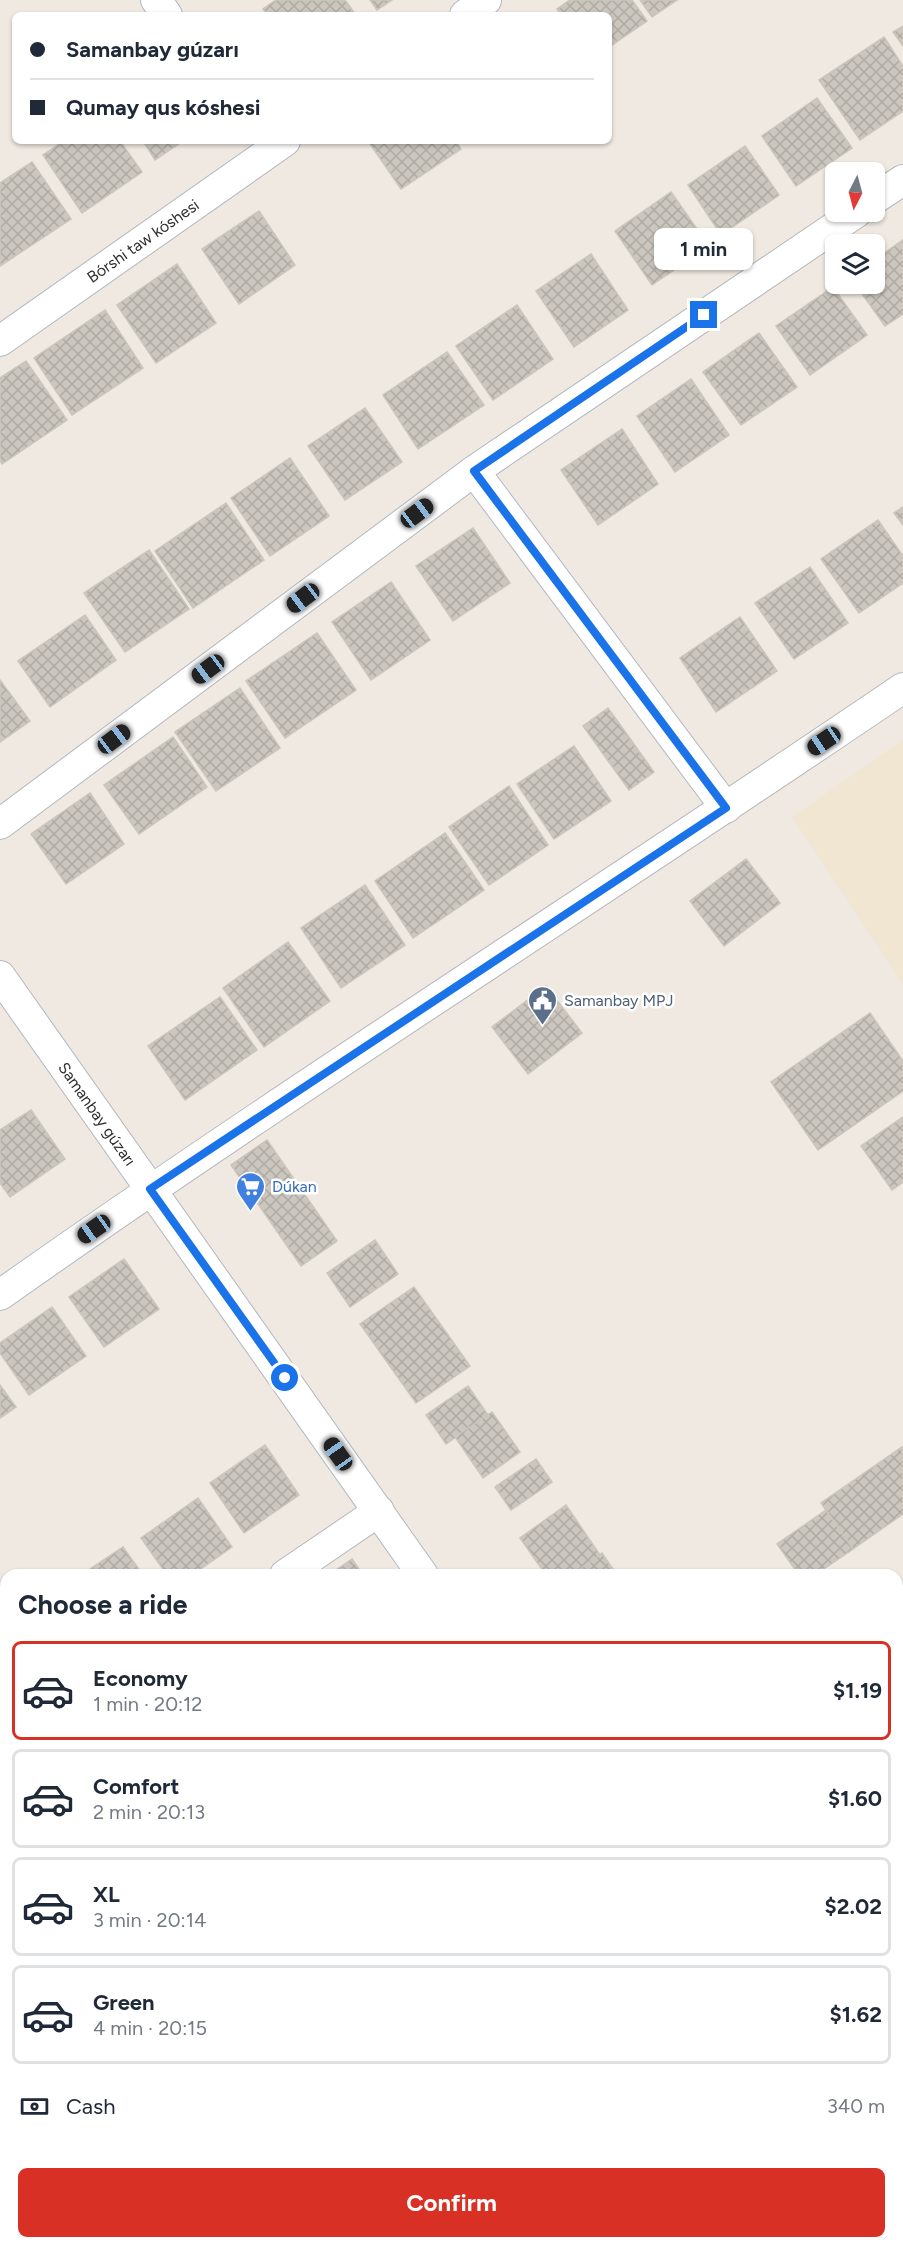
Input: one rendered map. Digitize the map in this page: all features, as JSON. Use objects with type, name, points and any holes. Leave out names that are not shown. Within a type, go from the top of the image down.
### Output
[{"type":"street","points":[[469,12],[486,0]]},
{"type":"street","name":"Bórshi taw kóshesi","points":[[0,341],[269,146]]},
{"type":"street","points":[[885,192],[903,180]]},
{"type":"street","points":[[0,824],[474,471],[842,222]]},
{"type":"street","points":[[474,471],[726,808]]},
{"type":"street","points":[[0,1295],[150,1189],[726,808],[903,688]]},
{"type":"street","name":"Samanbay gúzarı","points":[[0,976],[419,1569]]},
{"type":"street","points":[[294,1569],[379,1510]]},
{"type":"shaded area","points":[[903,740],[903,984],[792,817]]},
{"type":"building","points":[[276,0],[345,0],[354,12],[266,12],[263,9]]},
{"type":"building","points":[[370,0],[392,0],[377,10]]},
{"type":"building","points":[[570,0],[632,0],[647,21],[612,45],[612,12],[559,12],[557,9]]},
{"type":"building","points":[[640,0],[677,0],[652,17]]},
{"type":"building","points":[[903,26],[903,46],[893,32]]},
{"type":"building","points":[[884,37],[903,66],[903,111],[860,140],[819,80]]},
{"type":"building","points":[[817,98],[852,148],[831,162],[825,162],[825,166],[796,186],[762,136]]},
{"type":"building","points":[[60,144],[122,144],[142,172],[82,213],[43,155]]},
{"type":"building","points":[[145,144],[179,144],[155,160]]},
{"type":"building","points":[[370,144],[458,144],[461,149],[401,189]]},
{"type":"building","points":[[745,146],[779,195],[721,235],[688,185]]},
{"type":"building","points":[[32,162],[71,219],[0,266],[0,183]]},
{"type":"building","points":[[671,192],[709,246],[652,285],[615,231]]},
{"type":"building","points":[[259,211],[295,265],[239,304],[202,249]]},
{"type":"building","points":[[903,240],[903,314],[885,326],[862,294],[885,294],[885,252]]},
{"type":"building","points":[[591,254],[628,310],[574,347],[536,291]]},
{"type":"building","points":[[177,264],[216,323],[156,363],[117,305]]},
{"type":"building","points":[[825,292],[838,294],[867,335],[810,375],[776,326]]},
{"type":"building","points":[[517,305],[553,359],[493,400],[456,346]]},
{"type":"building","points":[[105,310],[143,368],[72,415],[34,358]]},
{"type":"building","points":[[759,333],[797,387],[741,425],[703,372]]},
{"type":"building","points":[[447,352],[484,405],[418,449],[383,395]]},
{"type":"building","points":[[26,361],[67,420],[2,464],[0,460],[0,378]]},
{"type":"building","points":[[691,379],[729,435],[675,472],[637,416]]},
{"type":"building","points":[[365,408],[402,462],[345,500],[308,446]]},
{"type":"building","points":[[622,429],[658,484],[598,525],[561,470]]},
{"type":"building","points":[[290,458],[329,516],[270,556],[231,498]]},
{"type":"building","points":[[226,503],[264,560],[193,608],[155,551]]},
{"type":"building","points":[[903,507],[903,525],[894,513]]},
{"type":"building","points":[[878,520],[903,556],[903,583],[859,613],[821,559]]},
{"type":"building","points":[[473,528],[510,583],[453,621],[416,566]]},
{"type":"building","points":[[149,550],[189,609],[125,652],[84,593]]},
{"type":"building","points":[[810,567],[848,623],[794,659],[755,603]]},
{"type":"building","points":[[391,582],[430,640],[371,680],[332,622]]},
{"type":"building","points":[[85,615],[116,660],[50,707],[18,661]]},
{"type":"building","points":[[740,617],[777,671],[716,712],[680,658]]},
{"type":"building","points":[[317,633],[356,690],[285,738],[246,681]]},
{"type":"building","points":[[0,680],[30,721],[0,742]]},
{"type":"building","points":[[240,688],[280,748],[216,791],[175,732]]},
{"type":"building","points":[[608,708],[654,772],[629,790],[583,726]]},
{"type":"building","points":[[173,737],[207,787],[139,834],[104,785]]},
{"type":"building","points":[[574,746],[611,801],[554,839],[517,784]]},
{"type":"building","points":[[509,786],[548,845],[489,885],[449,827]]},
{"type":"building","points":[[90,793],[124,844],[66,884],[31,834]]},
{"type":"building","points":[[445,833],[484,890],[413,938],[375,881]]},
{"type":"building","points":[[746,859],[780,903],[724,946],[690,901]]},
{"type":"building","points":[[365,885],[405,945],[341,988],[301,928]]},
{"type":"building","points":[[288,942],[330,1001],[264,1047],[223,988]]},
{"type":"building","points":[[546,986],[582,1033],[528,1074],[492,1027]]},
{"type":"building","points":[[220,997],[257,1050],[185,1100],[148,1046]]},
{"type":"building","points":[[870,1013],[903,1061],[903,1091],[818,1150],[771,1082]]},
{"type":"building","points":[[31,1110],[65,1159],[10,1197],[0,1183],[0,1130]]},
{"type":"building","points":[[903,1117],[903,1182],[892,1190],[861,1146]]},
{"type":"building","points":[[267,1140],[337,1241],[301,1266],[231,1165]]},
{"type":"building","points":[[375,1240],[398,1274],[350,1307],[327,1273]]},
{"type":"building","points":[[124,1259],[159,1309],[104,1347],[69,1297]]},
{"type":"building","points":[[414,1287],[470,1366],[416,1403],[360,1324]]},
{"type":"building","points":[[52,1307],[86,1356],[29,1395],[0,1353],[0,1343]]},
{"type":"building","points":[[0,1385],[16,1407],[0,1418]]},
{"type":"building","points":[[468,1386],[488,1415],[446,1444],[426,1415]]},
{"type":"building","points":[[492,1412],[520,1452],[483,1478],[455,1437]]},
{"type":"building","points":[[265,1445],[299,1495],[244,1533],[210,1483]]},
{"type":"building","points":[[902,1447],[903,1514],[853,1549],[821,1503]]},
{"type":"building","points":[[536,1459],[552,1482],[511,1510],[495,1487]]},
{"type":"building","points":[[198,1498],[232,1547],[201,1569],[163,1569],[141,1538]]},
{"type":"building","points":[[566,1505],[600,1555],[580,1569],[542,1569],[520,1538]]},
{"type":"building","points":[[826,1510],[853,1549],[824,1569],[795,1569],[777,1544]]},
{"type":"building","points":[[123,1547],[139,1569],[90,1569]]},
{"type":"building","points":[[602,1553],[613,1569],[580,1569]]},
{"type":"building","points":[[352,1559],[359,1569],[338,1569]]},
{"type":"place","name":"Samanbay MPJ","points":[[543,1026]]},
{"type":"place","name":"Dúkan","points":[[251,1212]]},
{"type":"route","points":[[285,1378],[150,1189],[726,808],[474,471],[704,315]]}]
